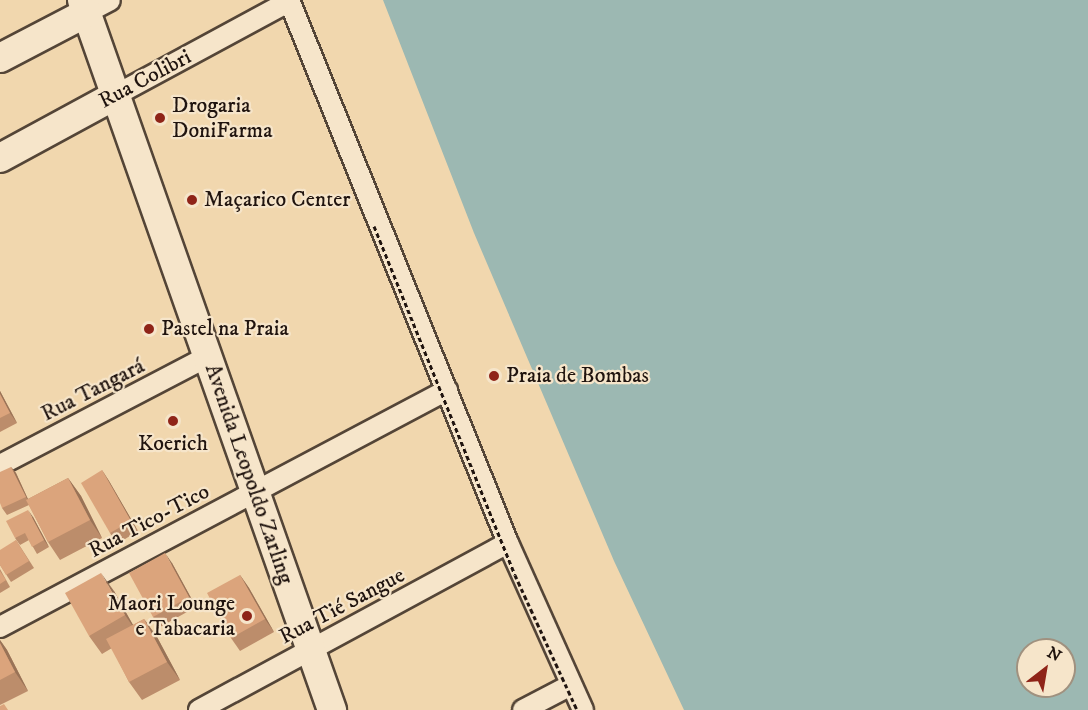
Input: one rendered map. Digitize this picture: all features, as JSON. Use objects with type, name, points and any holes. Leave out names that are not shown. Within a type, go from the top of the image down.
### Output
[{"type":"main road","name":"Avenida Leopoldo Zarling","points":[[93,4],[114,96],[332,710]]},
{"type":"main road","points":[[0,58],[93,4]]},
{"type":"main road","name":"Rua Colibri","points":[[0,158],[114,96]]},
{"type":"street","name":"Rua Colibri","points":[[114,96],[290,1]]},
{"type":"street","points":[[290,1],[508,543],[583,710]]},
{"type":"street","name":"Rua Tangará","points":[[0,465],[207,357]]},
{"type":"street","name":"Rua Tico-Tico","points":[[0,627],[447,390]]},
{"type":"street","name":"Rua Tié Sangue","points":[[199,710],[508,543]]},
{"type":"street","points":[[523,710],[571,685]]},
{"type":"path","points":[[374,226],[515,575],[577,710]]},
{"type":"water","points":[[383,0],[1088,0],[1088,710],[684,710],[614,561],[474,233]]},
{"type":"building","points":[[0,394],[10,413],[0,418]]},
{"type":"building","points":[[11,467],[26,497],[2,508],[0,472]]},
{"type":"building","points":[[102,470],[131,521],[110,533],[81,483]]},
{"type":"building","points":[[68,478],[90,520],[48,542],[26,500]]},
{"type":"building","points":[[28,510],[44,540],[32,547],[25,533],[15,538],[6,521]]},
{"type":"building","points":[[16,540],[29,561],[6,575],[0,565],[0,550]]},
{"type":"building","points":[[165,553],[189,597],[153,617],[129,573]]},
{"type":"building","points":[[0,571],[6,580],[0,584]]},
{"type":"building","points":[[101,573],[125,615],[89,636],[65,593]]},
{"type":"building","points":[[240,575],[265,619],[231,638],[207,593]]},
{"type":"building","points":[[144,619],[167,662],[129,682],[106,639]]},
{"type":"building","points":[[0,643],[15,672],[0,680]]},
{"type":"building","points":[[4,704],[8,710],[0,710],[0,706]]},
{"type":"place","name":"Drogaria DoniFarma","points":[[160,118]]},
{"type":"place","name":"Maçarico Center","points":[[192,200]]},
{"type":"place","name":"Pastel na Praia","points":[[149,329]]},
{"type":"place","name":"Praia de Bombas","points":[[494,376]]},
{"type":"place","name":"Koerich","points":[[173,421]]},
{"type":"place","name":"Maori Lounge e Tabacaria","points":[[247,616]]}]
